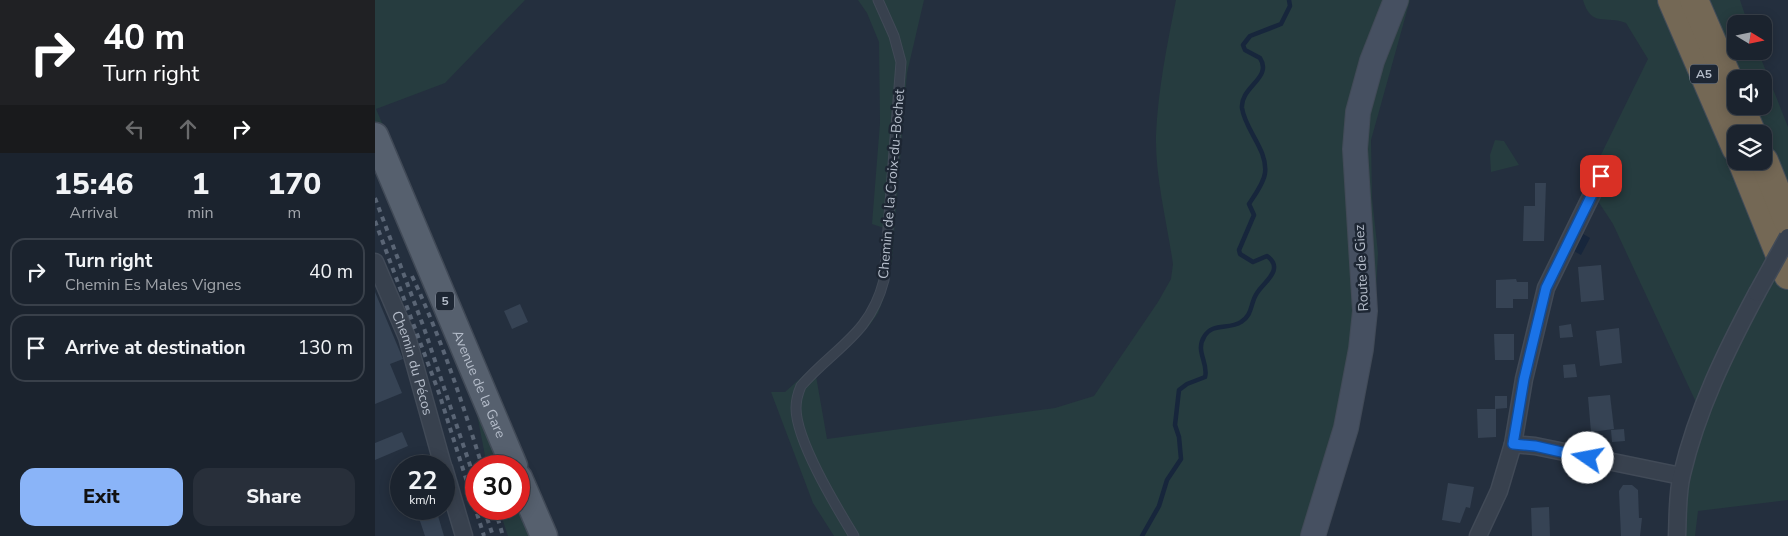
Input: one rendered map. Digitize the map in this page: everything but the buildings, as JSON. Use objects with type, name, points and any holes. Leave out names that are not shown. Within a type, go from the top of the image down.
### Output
[{"type":"highway","name":"A5","points":[[1672,0],[1727,127]]},
{"type":"highway","name":"A5","points":[[1694,0],[1727,76]]},
{"type":"highway","points":[[1746,170],[1788,275]]},
{"type":"highway","points":[[1768,170],[1788,221]]},
{"type":"main road","name":"Avenue de la Gare","points":[[375,136],[509,455]]},
{"type":"main road","name":"Avenue de la Gare","points":[[530,504],[544,536]]},
{"type":"main road","name":"Avenue de la Gare","points":[[526,520],[528,536]]},
{"type":"street","name":"Route de Giez","points":[[1313,536],[1346,428],[1361,349],[1365,311],[1355,149],[1358,112],[1373,61],[1396,0]]},
{"type":"street","points":[[1478,536],[1499,490],[1513,444],[1524,379],[1546,288],[1601,176]]},
{"type":"street","points":[[1677,536],[1681,476],[1711,385],[1788,237]]},
{"type":"street","name":"Chemin du Pécos","points":[[375,262],[407,337],[440,455]]},
{"type":"street","points":[[1513,444],[1535,446],[1681,476]]},
{"type":"street","name":"Chemin du Pécos","points":[[455,506],[464,536]]},
{"type":"lane","name":"Chemin de la Croix-du-Bochet","points":[[854,536],[836,507],[814,463],[795,410],[801,386],[869,319],[884,280],[901,62],[894,36],[878,0]]},
{"type":"green space","points":[[375,0],[525,0],[445,83],[376,109],[455,291],[443,296],[516,455],[485,455],[477,414],[375,169]]},
{"type":"green space","points":[[858,0],[924,0],[907,73],[892,260],[884,297],[878,313],[869,326],[816,376],[827,439],[1055,408],[1094,396],[1158,302],[1171,279],[1173,264],[1159,183],[1156,135],[1161,84],[1176,0],[1410,0],[1371,140],[1372,198],[1378,253],[1374,330],[1322,536],[834,536],[813,503],[771,392],[785,392],[862,323],[877,288],[884,228],[872,224],[880,123],[879,42],[867,13]]},
{"type":"green space","points":[[1583,0],[1740,0],[1745,15],[1727,15],[1727,60],[1762,60],[1766,70],[1727,70],[1727,115],[1772,115],[1772,86],[1788,127],[1788,500],[1698,511],[1695,536],[1677,536],[1701,413],[1613,224],[1594,195],[1592,173],[1648,59],[1626,23],[1600,19],[1590,14]]},
{"type":"green space","points":[[1495,140],[1504,141],[1519,165],[1491,172],[1490,155]]},
{"type":"green space","points":[[530,486],[553,536],[508,536],[503,520],[530,520]]},
{"type":"water","points":[[1583,234],[1590,238],[1581,255],[1574,251]]},
{"type":"waterway","points":[[1142,536],[1159,506],[1167,480],[1181,459],[1179,437],[1175,425],[1179,390],[1187,384],[1205,377],[1206,372],[1201,352],[1204,337],[1211,329],[1231,326],[1245,319],[1257,293],[1274,271],[1272,261],[1267,256],[1253,262],[1240,254],[1239,250],[1254,215],[1249,204],[1261,185],[1265,173],[1263,156],[1247,124],[1242,108],[1246,94],[1259,77],[1263,65],[1260,58],[1245,50],[1243,45],[1250,36],[1281,24],[1290,6],[1289,0]]},
{"type":"railway","points":[[375,198],[424,328],[467,455]]},
{"type":"railway","points":[[375,221],[439,393],[484,536]]},
{"type":"railway","points":[[412,276],[450,370],[479,455]]},
{"type":"railway","points":[[488,520],[493,536]]},
{"type":"railway","points":[[498,520],[503,536]]},
{"type":"route","points":[[1588,458],[1535,446],[1513,444],[1524,379],[1546,288],[1601,176]]}]
